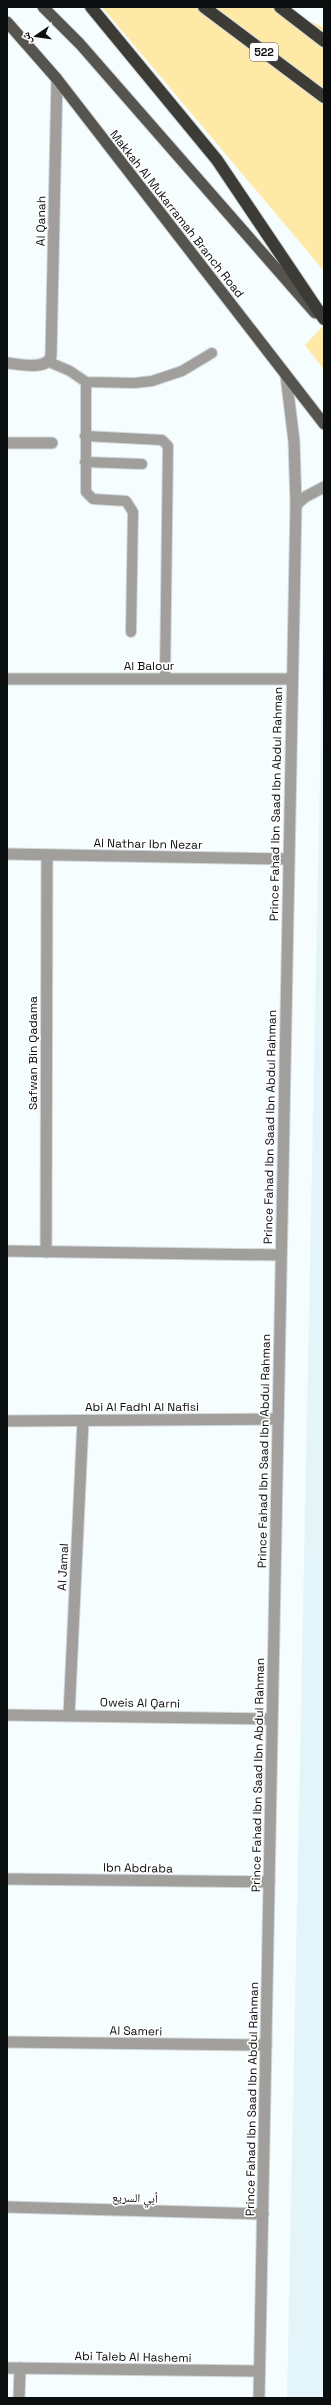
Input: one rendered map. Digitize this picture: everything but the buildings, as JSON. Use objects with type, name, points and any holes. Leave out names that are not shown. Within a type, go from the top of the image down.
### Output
[{"type":"highway","points":[[91,7],[217,160],[324,319]]},
{"type":"highway","name":"522","points":[[204,7],[324,97]]},
{"type":"highway","points":[[280,7],[324,41]]},
{"type":"main road","points":[[43,7],[80,44],[324,323]]},
{"type":"main road","name":"Makkah Al Mukarramah Branch Road","points":[[7,22],[57,80],[324,424]]},
{"type":"street","name":"Al Qanah","points":[[49,362],[51,356],[57,80]]},
{"type":"street","points":[[7,364],[43,365],[49,362]]},
{"type":"street","name":"Prince Fahad Ibn Saad Ibn Abdul Rahman","points":[[259,2398],[296,505],[294,441],[286,376]]},
{"type":"street","points":[[7,443],[52,443]]},
{"type":"street","points":[[296,505],[305,497],[324,487]]},
{"type":"street","name":"Al Balour","points":[[7,680],[292,679]]},
{"type":"street","name":"Al Nathar Ibn Nezar","points":[[7,854],[288,860]]},
{"type":"street","name":"Safwan Bin Qadama","points":[[46,1252],[47,855]]},
{"type":"street","points":[[7,1251],[281,1255]]},
{"type":"street","name":"Abi Al Fadhl Al Nafisi","points":[[7,1421],[278,1419]]},
{"type":"street","name":"Al Jamal","points":[[69,1715],[83,1421]]},
{"type":"street","name":"Oweis Al Qarni","points":[[7,1714],[272,1719]]},
{"type":"street","name":"Ibn Abdraba","points":[[7,1879],[269,1882]]},
{"type":"street","name":"Al Sameri","points":[[7,2042],[266,2045]]},
{"type":"street","name":"أبي السريع","points":[[7,2207],[263,2214]]},
{"type":"street","name":"Abi Taleb Al Hashemi","points":[[7,2368],[259,2371]]},
{"type":"street","points":[[19,2398],[20,2368]]},
{"type":"lane","points":[[49,362],[70,371],[86,382],[135,384],[152,381],[182,372],[212,354]]},
{"type":"lane","points":[[86,382],[84,462],[85,489],[89,497],[93,499],[126,501],[133,512],[131,632]]},
{"type":"lane","points":[[85,436],[162,440],[168,446],[165,679]]},
{"type":"lane","points":[[84,462],[142,464]]},
{"type":"shaded area","points":[[102,7],[272,7],[324,27],[324,271]]},
{"type":"shaded area","points":[[324,325],[324,370],[305,345]]},
{"type":"shaded area","points":[[324,618],[324,2398],[287,2398],[323,622]]}]
